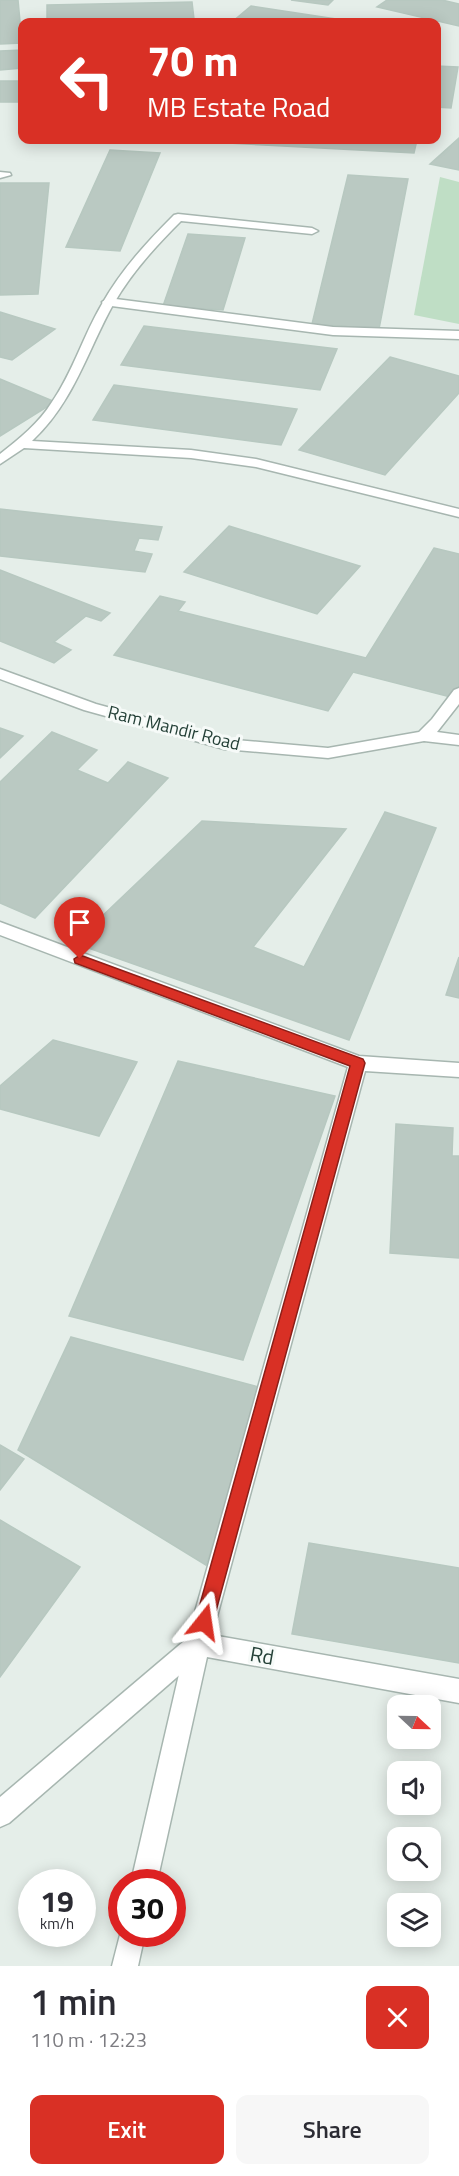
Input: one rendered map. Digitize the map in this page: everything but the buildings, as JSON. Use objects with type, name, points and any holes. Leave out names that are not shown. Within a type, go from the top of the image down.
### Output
[{"type":"street","points":[[0,460],[22,444],[48,417],[66,392],[108,302],[144,251],[178,216],[312,231]]},
{"type":"street","points":[[108,302],[333,331],[459,335]]},
{"type":"street","points":[[22,444],[191,454],[256,462],[459,513]]},
{"type":"street","name":"Ram Mandir Road","points":[[0,674],[90,707],[224,744],[328,753],[424,736],[459,740]]},
{"type":"street","points":[[424,736],[438,722],[459,693]]},
{"type":"street","points":[[0,928],[358,1063],[459,1070]]},
{"type":"street","points":[[147,1869],[198,1644],[358,1063]]},
{"type":"street","points":[[0,1814],[198,1644]]},
{"type":"street","name":"Rd","points":[[198,1644],[459,1691]]},
{"type":"street","points":[[124,1966],[129,1947]]},
{"type":"green space","points":[[440,177],[459,182],[459,324],[414,315]]},
{"type":"route","points":[[80,959],[358,1063],[204,1622]]}]
